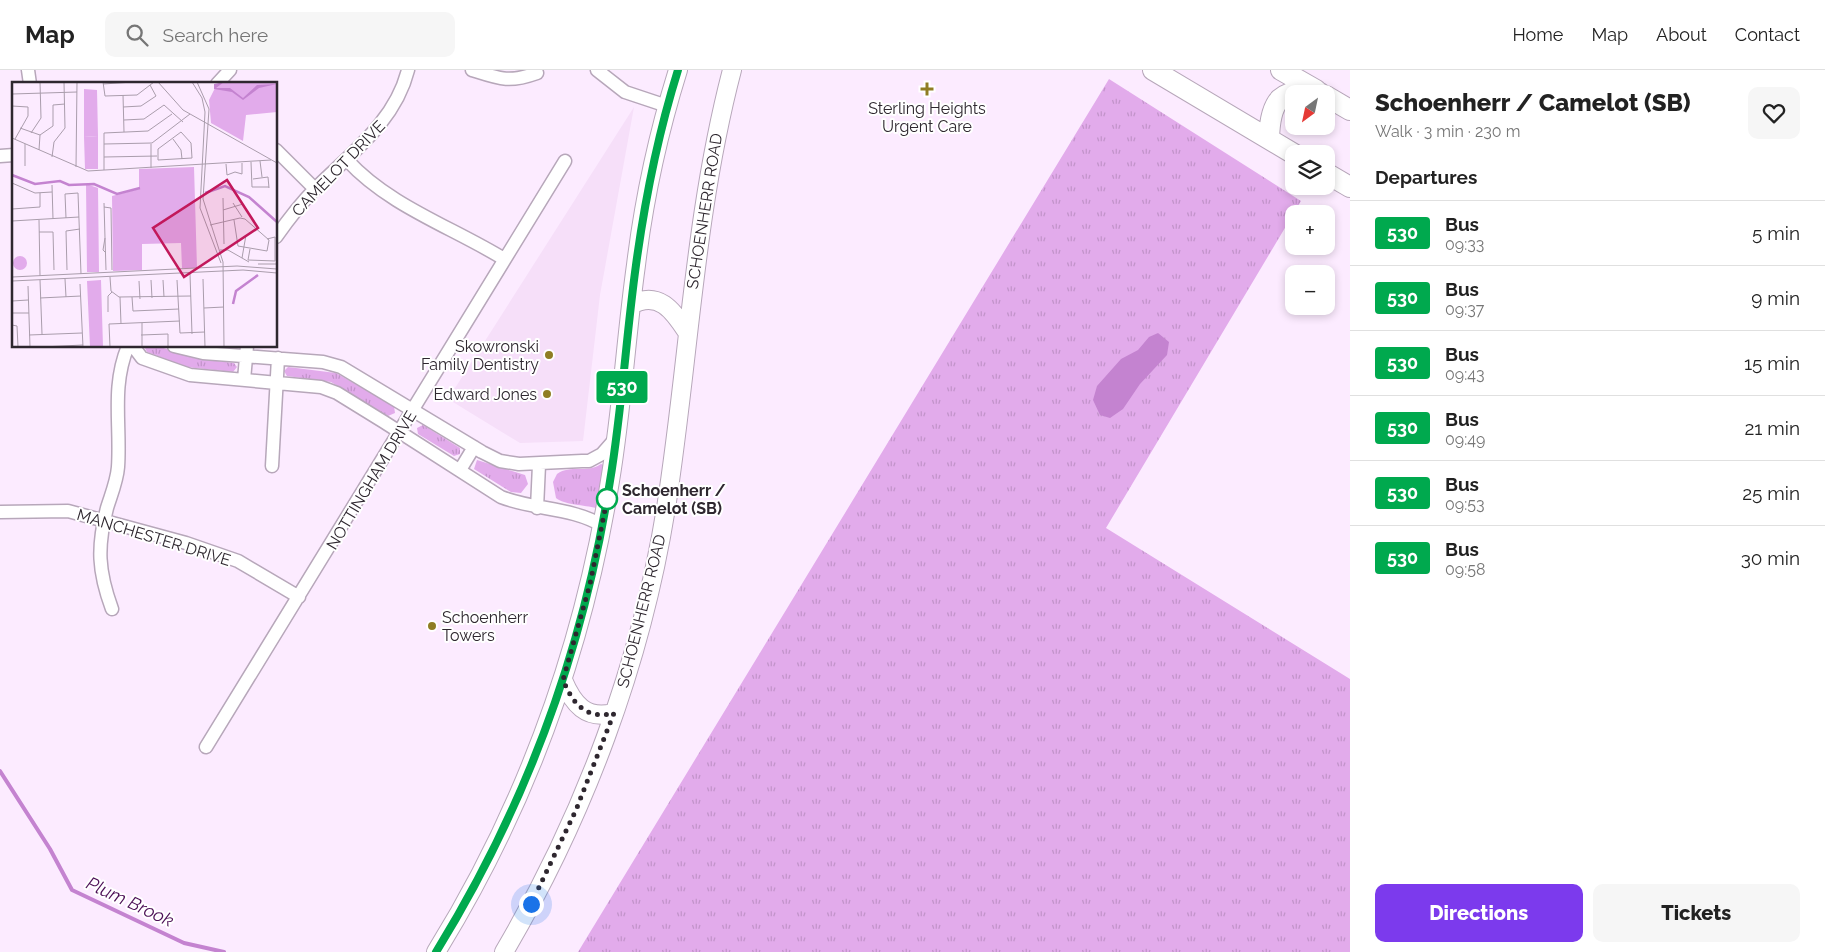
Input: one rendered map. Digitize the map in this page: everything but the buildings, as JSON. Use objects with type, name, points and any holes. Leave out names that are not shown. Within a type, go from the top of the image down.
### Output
[{"type":"main road","points":[[436,952],[464,905],[508,820],[534,758],[563,680],[579,626],[602,526],[616,438],[631,305],[648,191],[667,106],[678,70]]},
{"type":"main road","name":"SCHOENHERR ROAD","points":[[504,952],[554,860],[595,764],[614,713],[636,641],[662,528],[708,174],[732,70]]},
{"type":"main road","points":[[1153,70],[1285,149]]},
{"type":"main road","points":[[1281,70],[1307,85]]},
{"type":"main road","points":[[1269,139],[1272,112],[1282,96],[1285,95]]},
{"type":"main road","points":[[1335,101],[1350,110]]},
{"type":"main road","points":[[1335,178],[1350,187]]},
{"type":"main road","points":[[631,305],[647,299],[663,304],[678,317],[687,332]]},
{"type":"main road","points":[[563,680],[569,694],[581,709],[596,715],[614,713]]},
{"type":"street","points":[[219,82],[230,70]]},
{"type":"street","name":"CAMELOT DRIVE","points":[[278,234],[292,214],[315,189],[347,160],[388,116],[405,83],[408,70]]},
{"type":"street","points":[[472,70],[503,80],[518,80],[537,73]]},
{"type":"street","points":[[597,70],[625,92],[667,106]]},
{"type":"street","points":[[278,152],[315,189]]},
{"type":"street","points":[[347,160],[365,179],[386,194],[504,259]]},
{"type":"street","name":"NOTTINGHAM DRIVE","points":[[206,747],[504,259],[566,161]]},
{"type":"street","points":[[112,610],[100,568],[100,536],[117,471],[118,375],[127,348]]},
{"type":"street","points":[[134,348],[142,358],[183,374],[220,379],[277,382],[321,387],[337,393],[501,497],[537,508],[573,512],[602,526]]},
{"type":"street","points":[[182,348],[203,353],[246,352],[278,358],[323,362],[341,367],[474,448],[500,461],[539,465],[589,461],[602,454],[616,438]]},
{"type":"street","points":[[244,380],[246,352]]},
{"type":"street","points":[[272,466],[278,358]]},
{"type":"street","points":[[460,470],[474,448]]},
{"type":"street","points":[[537,508],[539,465]]},
{"type":"street","name":"MANCHESTER DRIVE","points":[[0,512],[58,509],[104,520],[220,554],[253,569],[299,597]]},
{"type":"shaded area","points":[[634,107],[600,295],[583,441],[520,443],[448,399]]},
{"type":"shaded area","points":[[1158,333],[1169,342],[1167,355],[1140,384],[1123,409],[1110,418],[1100,415],[1093,400],[1097,386],[1121,359],[1138,350],[1149,337]]},
{"type":"green space","points":[[1109,79],[1285,191],[1285,195],[1292,195],[1301,201],[1299,205],[1285,205],[1285,228],[1106,528],[1350,679],[1350,952],[578,952]]},
{"type":"green space","points":[[145,348],[164,348],[193,358],[234,363],[237,367],[233,372],[186,367],[147,352]]},
{"type":"green space","points":[[288,367],[336,373],[394,406],[395,413],[388,416],[331,382],[287,376],[284,371]]},
{"type":"green space","points":[[423,425],[460,448],[460,454],[454,456],[418,434],[417,428]]},
{"type":"green space","points":[[477,460],[525,475],[528,484],[521,493],[511,492],[474,469]]},
{"type":"green space","points":[[601,464],[604,465],[596,508],[569,503],[556,498],[553,482],[557,474],[562,471],[590,468]]},
{"type":"waterway","name":"Plum Brook","points":[[0,771],[50,849],[72,890],[184,943],[224,952]]},
{"type":"bus line","name":"530","points":[[436,952],[484,868],[521,790],[563,680],[579,626],[598,548],[611,480],[641,230],[656,149],[678,70]]},
{"type":"place","name":"Sterling Heights Urgent Care","points":[[927,89]]},
{"type":"place","name":"Skowronski Family Dentistry","points":[[549,355]]},
{"type":"place","name":"Edward Jones","points":[[547,394]]},
{"type":"place","name":"Schoenherr / Camelot (SB)","points":[[607,499]]},
{"type":"place","name":"Schoenherr Towers","points":[[432,626]]},
{"type":"route","points":[[531,904],[554,860],[576,810],[614,713],[596,715],[581,709],[573,701],[563,680],[590,584],[608,495],[607,499]]}]
